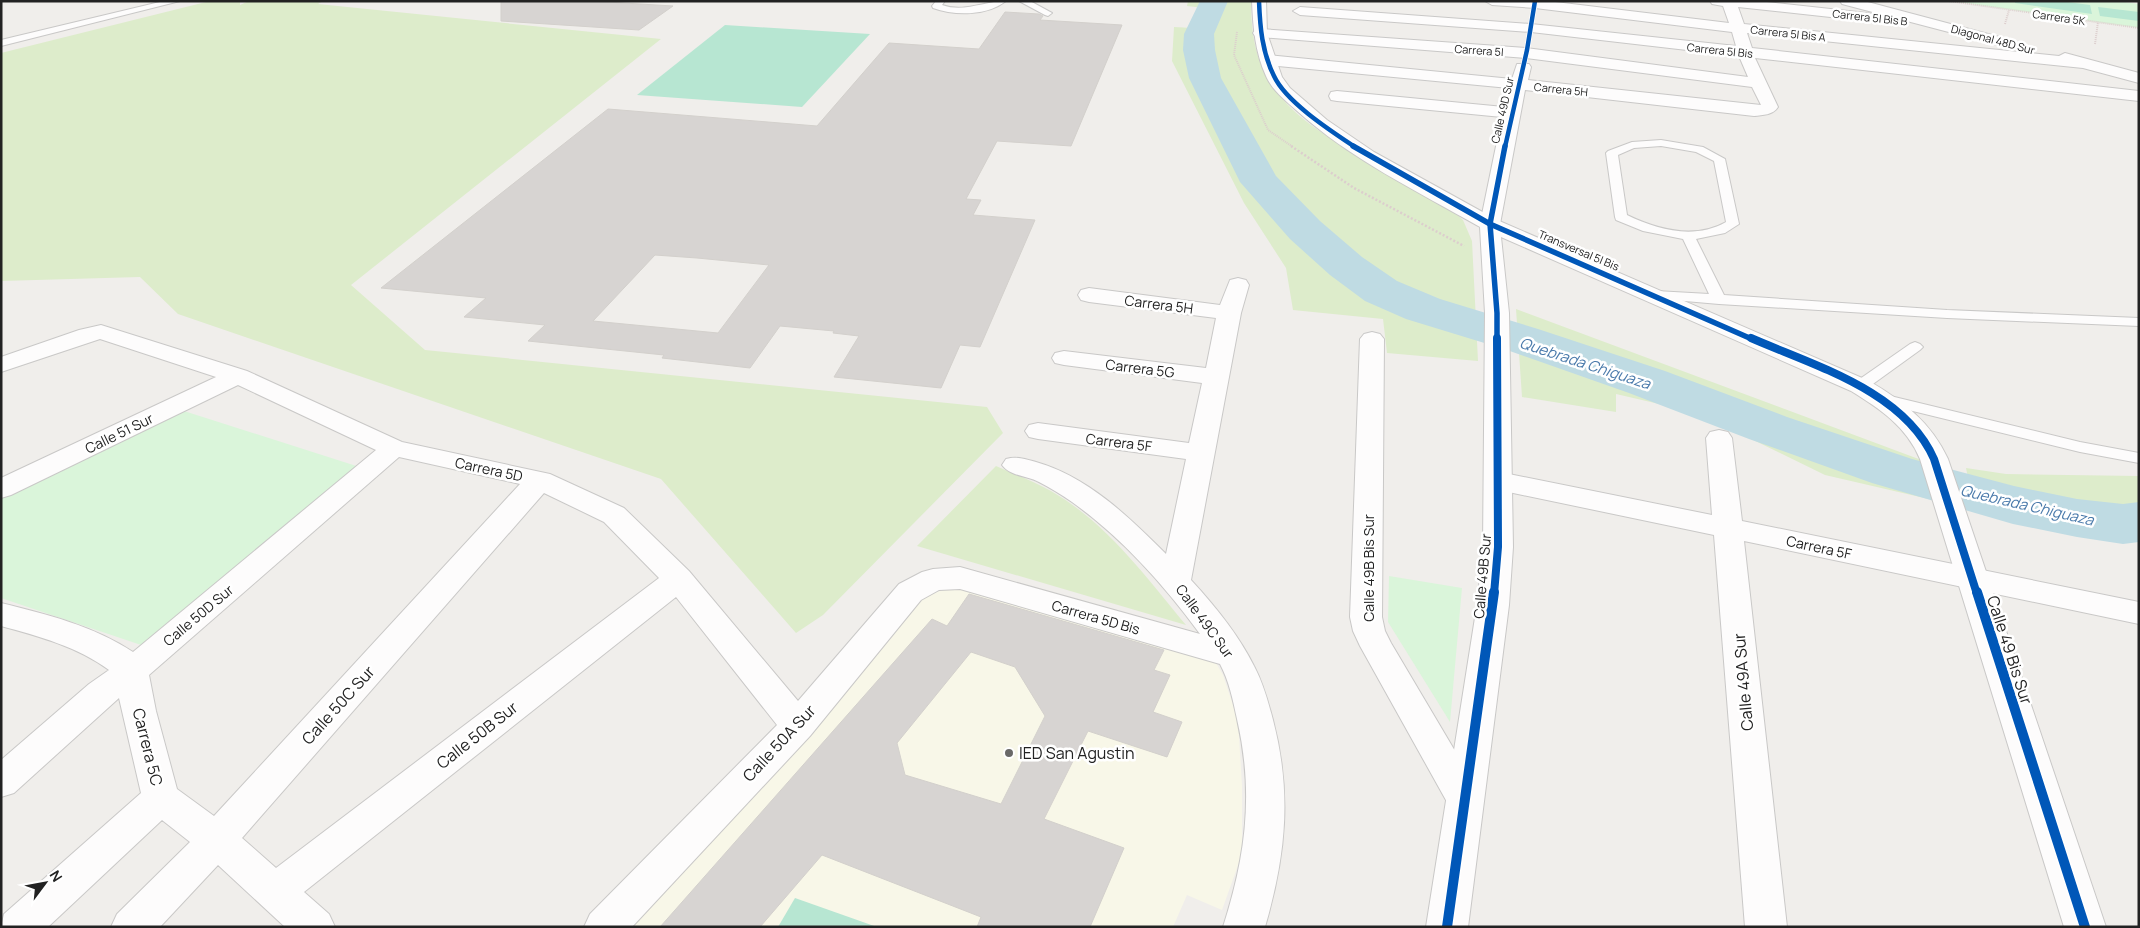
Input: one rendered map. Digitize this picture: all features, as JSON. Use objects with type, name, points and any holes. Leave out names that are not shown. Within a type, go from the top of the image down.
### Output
[{"type":"street","name":"Transversal 5I Bis","points":[[1259,1],[1260,32],[1274,77],[1284,91],[1321,124],[1355,148],[1490,224],[1871,392]]},
{"type":"street","name":"Carrera 5I Bis A","points":[[1492,1],[1535,3],[1737,28],[2083,63]]},
{"type":"street","name":"Diagonal 48D Sur","points":[[1847,1],[2139,78]]},
{"type":"street","name":"Carrera 5I Bis B","points":[[1723,2],[1934,23]]},
{"type":"street","points":[[1723,2],[1737,28],[1758,83]]},
{"type":"street","name":"Calle 49D Sur","points":[[1490,224],[1511,113],[1521,79],[1535,3]]},
{"type":"street","name":"Carrera 5I Bis","points":[[1300,11],[1531,28],[1748,59],[1950,81]]},
{"type":"street","name":"Carrera 5I","points":[[1260,32],[1526,54],[1758,83]]},
{"type":"street","name":"Carrera 5H","points":[[1268,60],[1518,84],[1744,110],[1765,110],[1770,106],[1758,83]]},
{"type":"street","points":[[1950,81],[2139,96]]},
{"type":"street","points":[[1950,81],[2139,108]]},
{"type":"street","points":[[1337,96],[1511,113]]},
{"type":"street","name":"Calle 49B Sur","points":[[1447,927],[1493,606],[1498,546],[1497,313],[1490,224]]},
{"type":"street","name":"Calle 49C Sur","points":[[1238,284],[1229,313],[1176,582],[1232,655],[1260,735],[1266,775],[1265,841],[1257,887],[1244,927]]},
{"type":"street","name":"Carrera 5H","points":[[1089,295],[1229,313]]},
{"type":"street","name":"Carrera 5D","points":[[1,365],[86,335],[101,332],[238,376],[394,448],[540,480],[614,515],[678,579],[798,726]]},
{"type":"street","name":"Calle 49B Bis Sur","points":[[1372,339],[1366,617],[1369,632],[1465,800]]},
{"type":"street","name":"Carrera 5G","points":[[1064,358],[1216,377]]},
{"type":"street","name":"Calle 51 Sur","points":[[1,489],[238,376]]},
{"type":"street","name":"Calle 49 Bis Sur","points":[[1871,392],[1899,410],[1917,427],[1928,443],[1934,458],[2084,927]]},
{"type":"street","name":"Carrera 5F","points":[[1038,431],[1201,452]]},
{"type":"street","name":"Calle 49A Sur","points":[[1719,438],[1766,927]]},
{"type":"street","name":"Calle 50D Sur","points":[[1,782],[101,692],[132,672],[394,448]]},
{"type":"street","points":[[1016,465],[1054,478],[1089,500],[1127,532],[1176,582]]},
{"type":"street","name":"Calle 50C Sur","points":[[132,927],[218,840],[540,480]]},
{"type":"street","name":"Carrera 5F","points":[[1499,481],[2139,613]]},
{"type":"street","name":"Carrera 5D Bis","points":[[960,578],[1232,655]]},
{"type":"street","name":"Calle 50A Sur","points":[[605,927],[798,726],[910,592],[933,580],[960,578]]},
{"type":"street","name":"Calle 50B Sur","points":[[276,891],[678,579]]},
{"type":"street","points":[[1,614],[22,619],[106,649],[126,663],[132,672]]},
{"type":"street","name":"Carrera 5C","points":[[132,672],[136,699],[160,798],[218,840],[314,927]]},
{"type":"street","points":[[19,927],[160,798]]},
{"type":"lane","points":[[1,43],[176,1]]},
{"type":"lane","points":[[941,1],[936,6],[953,10],[983,8],[1002,1]]},
{"type":"lane","points":[[1023,1],[1048,13]]},
{"type":"lane","points":[[1661,143],[1699,149],[1719,159],[1733,224],[1723,232],[1688,236],[1654,230],[1634,224],[1621,217],[1612,153],[1632,145],[1661,143]]},
{"type":"lane","points":[[1688,236],[1719,300]]},
{"type":"lane","points":[[1656,296],[1947,314],[2139,322]]},
{"type":"lane","points":[[1915,347],[1871,392],[2080,448],[2139,458]]},
{"type":"path","points":[[2095,48],[2098,22]]},
{"type":"shaded area","name":"IED San Agustin","points":[[961,584],[1212,656],[1223,675],[1238,720],[1242,786],[1242,854],[1222,910],[1187,895],[1173,927],[617,927],[919,601],[937,592]]},
{"type":"green space","points":[[210,1],[240,1],[240,5],[249,1],[323,1],[318,4],[661,39],[351,285],[425,350],[987,407],[1003,433],[823,615],[796,633],[661,479],[178,314],[140,277],[1,281],[1,53]]},
{"type":"green space","points":[[1188,1],[1251,1],[1253,34],[1258,56],[1266,76],[1293,110],[1318,130],[1450,208],[1463,220],[1472,241],[1478,361],[1387,353],[1383,319],[1293,310],[1286,268],[1244,203],[1172,61],[1174,27],[1193,28],[1204,8],[1187,6]]},
{"type":"green space","points":[[1950,1],[2118,1],[2139,4],[2139,28]]},
{"type":"green space","points":[[2015,1],[2060,1],[2090,5],[2092,14],[2015,3]]},
{"type":"green space","points":[[2098,7],[2139,12],[2139,21],[2100,16]]},
{"type":"green space","points":[[725,25],[870,34],[802,107],[637,95]]},
{"type":"green space","points":[[1516,309],[1924,461],[1933,500],[1825,475],[1698,413],[1616,394],[1616,412],[1522,397]]},
{"type":"green space","points":[[184,411],[372,471],[159,651],[1,598],[1,495]]},
{"type":"green space","points":[[996,466],[1051,491],[1090,519],[1124,552],[1186,625],[917,546]]},
{"type":"green space","points":[[1966,468],[2006,474],[2139,476],[2139,533],[1974,506]]},
{"type":"green space","points":[[1389,576],[1462,588],[1450,722],[1388,622]]},
{"type":"green space","points":[[795,898],[877,927],[778,927]]},
{"type":"building","points":[[501,1],[591,1],[673,6],[639,30],[501,21]]},
{"type":"building","points":[[1005,12],[1039,14],[1043,16],[1040,20],[1122,25],[1071,146],[997,141],[966,199],[981,200],[973,215],[1035,220],[980,347],[960,345],[941,388],[834,377],[859,336],[833,333],[834,331],[780,326],[750,368],[662,358],[664,355],[528,341],[545,325],[464,317],[486,298],[381,288],[608,109],[817,126],[889,43],[979,49]],"holes":[[[655,255],[769,265],[718,333],[593,321]]]},
{"type":"building","points":[[969,594],[1164,650],[1154,670],[1170,675],[1153,712],[1182,722],[1167,757],[1088,731],[1044,819],[1124,848],[1090,927],[977,927],[981,917],[822,855],[760,927],[660,927],[932,619],[947,626]],"holes":[[[971,652],[1015,667],[1045,716],[1001,804],[905,775],[897,743]]]},
{"type":"waterway","name":"Quebrada Chiguaza","points":[[1214,1],[1199,34],[1199,50],[1205,78],[1260,182],[1305,230],[1346,266],[1381,291],[1423,309],[1521,339],[1647,382],[1768,428],[1892,471],[2013,505],[2077,518],[2123,524],[2139,522]]},
{"type":"cycle path","points":[[1259,1],[1260,33],[1274,77],[1284,91],[1321,124],[1368,156],[1490,224],[1860,386],[1894,408],[1913,425],[1928,446],[1934,459],[2085,927]]},
{"type":"cycle path","points":[[1447,927],[1493,605],[1498,547],[1497,313],[1490,224],[1511,113],[1527,50],[1535,1]]},
{"type":"place","name":"IED San Agustin","points":[[1009,753]]}]
